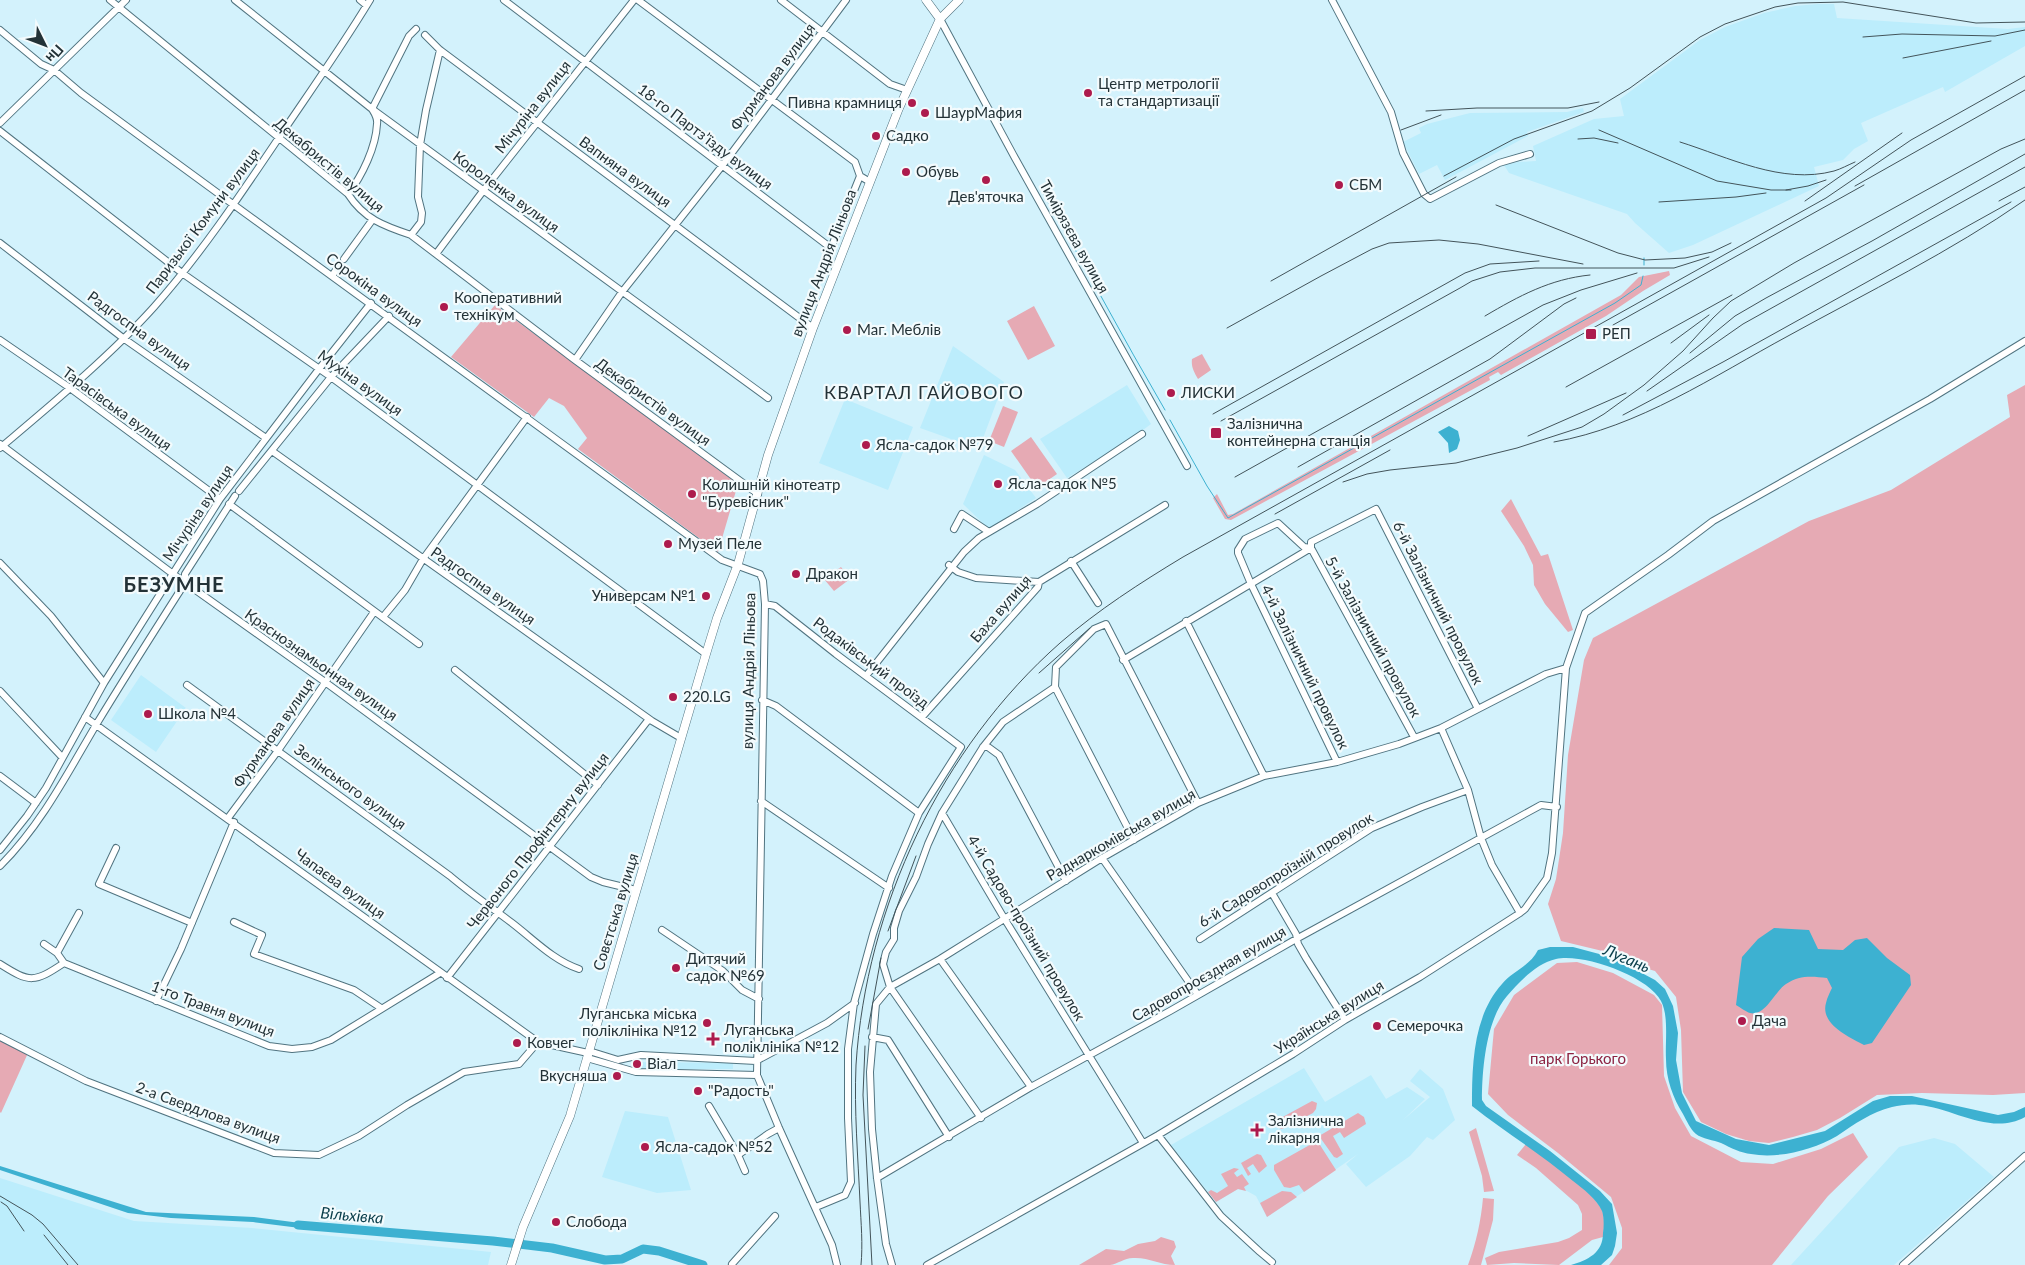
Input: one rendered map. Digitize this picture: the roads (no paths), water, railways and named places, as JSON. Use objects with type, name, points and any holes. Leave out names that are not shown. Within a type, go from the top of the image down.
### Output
[{"type":"main road","points":[[926,0],[940,20]]},
{"type":"main road","name":"вулиця Андрія Ліньова","points":[[738,564],[768,455],[870,182],[907,90],[940,20],[959,0]]},
{"type":"main road","name":"Совєтська вулиця","points":[[512,1262],[523,1227],[570,1116],[706,654],[717,618],[738,564]]},
{"type":"street","name":"Декабристів вулиця","points":[[110,0],[348,194],[354,204],[373,219],[381,225],[411,235],[575,360],[758,494]]},
{"type":"street","points":[[0,123],[126,0]]},
{"type":"street","name":"Короленка вулиця","points":[[235,0],[420,145],[768,398]]},
{"type":"street","points":[[360,0],[368,3]]},
{"type":"street","name":"18-го Партз’їзду вулиця","points":[[504,0],[831,248],[860,176]]},
{"type":"street","name":"Мічуріна вулиця","points":[[436,254],[483,191],[634,0]]},
{"type":"street","points":[[638,0],[855,162],[860,176],[870,182]]},
{"type":"street","points":[[781,0],[890,84],[907,90]]},
{"type":"street","name":"Фурманова вулиця","points":[[575,360],[622,292],[722,166],[846,0]]},
{"type":"street","points":[[1332,0],[1392,112],[1403,154],[1424,194],[1430,199],[1499,163],[1530,154]]},
{"type":"street","name":"Паризької Комуни вулиця","points":[[1,446],[70,388],[153,308],[234,205],[325,71],[368,3]]},
{"type":"street","name":"Тимірязєва вулиця","points":[[940,20],[1015,158],[1188,466]]},
{"type":"street","points":[[348,194],[354,187],[372,146],[378,124],[377,116],[372,109],[409,36],[416,29]]},
{"type":"street","name":"Сорокіна вулиця","points":[[0,30],[41,64],[54,70],[81,93],[722,560],[738,564]]},
{"type":"street","name":"Вапняна вулиця","points":[[424,35],[440,50],[537,123],[814,328]]},
{"type":"street","points":[[411,235],[421,222],[422,213],[418,197],[420,145],[440,50]]},
{"type":"street","name":"Мухіна вулиця","points":[[0,131],[182,272],[331,377],[706,654]]},
{"type":"street","points":[[332,276],[373,219]]},
{"type":"street","name":"Радгоспна вулиця","points":[[0,243],[123,338],[266,438]]},
{"type":"street","name":"Мічуріна вулиця","points":[[0,850],[2,843],[36,803],[104,683],[220,500],[318,369],[371,303]]},
{"type":"street","name":"Мічуріна вулиця","points":[[0,866],[20,845],[44,812],[185,583],[185,574],[229,504],[331,377],[389,316]]},
{"type":"street","name":"Тарасівська вулиця","points":[[0,340],[70,388],[220,500]]},
{"type":"street","name":"Українська вулиця","points":[[928,1265],[1158,1135],[1293,1054],[1345,1020],[1420,977],[1525,909],[1547,878],[1557,807],[1566,668],[1585,613],[1713,521],[1930,399],[2025,341]]},
{"type":"street","points":[[382,617],[405,590],[423,559],[527,417]]},
{"type":"street","points":[[866,676],[950,565],[964,552],[989,532],[1037,504],[1142,434]]},
{"type":"street","name":"Краснознамьонная вулиця","points":[[1,446],[245,627],[325,682],[592,878],[636,890]]},
{"type":"street","name":"Радгоспна вулиця","points":[[272,451],[650,719],[681,738]]},
{"type":"street","points":[[229,504],[419,644]]},
{"type":"street","name":"Баха вулиця","points":[[922,717],[1038,586],[1039,582],[1165,505]]},
{"type":"street","name":"6-й Залізничний провулок","points":[[1311,548],[1311,542],[1376,509],[1478,710]]},
{"type":"street","points":[[954,529],[962,514],[989,532]]},
{"type":"street","name":"4-й Залізничний провулок","points":[[1311,548],[1304,547],[1278,523],[1245,539],[1238,550],[1250,584],[1337,762]]},
{"type":"street","points":[[1123,660],[1311,548]]},
{"type":"street","name":"5-й Залізничний провулок","points":[[1311,548],[1414,737]]},
{"type":"street","points":[[1071,561],[1098,603]]},
{"type":"street","points":[[0,563],[51,616],[104,683]]},
{"type":"street","name":"вулиця Андрія Ліньова","points":[[738,564],[760,574],[763,582],[764,604],[757,1075],[779,1128],[816,1207],[832,1245],[837,1265]]},
{"type":"street","points":[[950,565],[958,572],[976,578],[1039,582]]},
{"type":"street","name":"Родаківський проїзд","points":[[764,604],[775,606],[961,747],[919,813]]},
{"type":"street","name":"Фурманова вулиця","points":[[156,1001],[192,923],[231,820],[374,612]]},
{"type":"street","points":[[1186,621],[1264,776]]},
{"type":"street","points":[[1134,840],[1055,687],[1056,667],[1094,629],[1106,624],[1198,803]]},
{"type":"street","name":"Раднаркомівська вулиця","points":[[872,1037],[876,1004],[890,988],[1102,858],[1198,803],[1264,776],[1337,762],[1399,744],[1441,728],[1546,674],[1566,668]]},
{"type":"street","points":[[455,670],[598,784]]},
{"type":"street","name":"Зелінського вулиця","points":[[187,685],[277,752],[282,752],[566,964],[579,969]]},
{"type":"street","points":[[981,1118],[890,988],[883,964],[886,952],[894,939],[894,928],[899,911],[916,877],[942,813],[983,747],[1003,722],[1055,687]]},
{"type":"street","points":[[0,691],[62,757]]},
{"type":"street","points":[[762,700],[776,706],[919,813],[892,876],[873,934],[855,1003],[848,1049],[848,1118],[851,1182],[845,1195],[816,1207]]},
{"type":"street","name":"Чапаєва вулиця","points":[[85,717],[231,820],[446,978],[538,1042],[618,1060],[642,1055],[756,1060]]},
{"type":"street","name":"Червоного Профінтерну вулиця","points":[[446,978],[650,719]]},
{"type":"street","points":[[1441,728],[1468,790],[1480,838],[1492,865],[1520,913]]},
{"type":"street","points":[[983,747],[988,747],[999,755],[1066,881]]},
{"type":"street","points":[[0,776],[36,803]]},
{"type":"street","name":"6-й Садовопроїзній провулок","points":[[1200,939],[1372,828],[1468,790]]},
{"type":"street","points":[[761,801],[889,888]]},
{"type":"street","name":"Садовопроєздная вулиця","points":[[877,1178],[1031,1087],[1090,1056],[1298,938],[1480,838],[1541,805],[1557,807]]},
{"type":"street","name":"4-й Садово-проїзний провулок","points":[[942,813],[1004,918],[1143,1143]]},
{"type":"street","points":[[116,848],[99,884],[192,923]]},
{"type":"street","points":[[1102,858],[1198,995]]},
{"type":"street","points":[[1272,893],[1298,938],[1298,944],[1306,958],[1345,1020]]},
{"type":"street","points":[[57,953],[79,914]]},
{"type":"street","points":[[234,922],[262,935],[254,954],[354,990],[381,1008]]},
{"type":"street","points":[[662,930],[723,972],[742,990],[759,999]]},
{"type":"street","points":[[0,964],[21,978],[33,979],[64,963],[57,953],[44,944]]},
{"type":"street","points":[[940,959],[1031,1087]]},
{"type":"street","name":"1-го Травня вулиця","points":[[64,963],[269,1046],[292,1049],[312,1048],[331,1040],[440,973]]},
{"type":"street","points":[[756,1060],[827,1023],[855,1003]]},
{"type":"street","name":"2-а Свердлова вулиця","points":[[0,1037],[86,1081],[274,1153],[319,1155],[359,1136],[464,1072],[520,1064],[538,1042]]},
{"type":"street","points":[[892,1265],[886,1244],[872,1129],[870,1072],[872,1037],[888,1040],[949,1137]]},
{"type":"street","name":"Чапаєва вулиця","points":[[588,1054],[636,1072],[757,1075]]},
{"type":"street","points":[[709,1106],[738,1155],[745,1171]]},
{"type":"street","points":[[738,1155],[779,1128]]},
{"type":"street","points":[[1158,1135],[1221,1216],[1272,1262]]},
{"type":"street","points":[[1903,1265],[2025,1156]]},
{"type":"street","points":[[732,1264],[775,1216]]},
{"type":"water","points":[[1449,426],[1458,431],[1460,440],[1457,449],[1449,453],[1448,443],[1438,432]]},
{"type":"water","points":[[1774,928],[1809,930],[1818,949],[1843,950],[1855,940],[1867,938],[1887,958],[1910,975],[1911,985],[1872,1043],[1864,1045],[1844,1034],[1831,1023],[1825,1011],[1826,1001],[1832,988],[1827,978],[1806,977],[1791,981],[1782,987],[1765,1007],[1755,1013],[1750,1013],[1736,1005],[1742,957],[1758,939]]},
{"type":"water","points":[[1550,947],[1573,947],[1603,955],[1655,980],[1665,989],[1673,1006],[1678,1033],[1676,1060],[1682,1093],[1696,1121],[1736,1139],[1769,1145],[1825,1131],[1873,1101],[1890,1096],[1912,1096],[1998,1115],[2014,1112],[2025,1107],[2025,1117],[1999,1124],[1972,1119],[1932,1107],[1902,1105],[1877,1112],[1828,1141],[1806,1149],[1772,1155],[1751,1154],[1740,1151],[1696,1134],[1679,1108],[1667,1074],[1665,1014],[1661,1001],[1654,992],[1629,975],[1598,963],[1568,958],[1549,961],[1542,964],[1523,979],[1507,996],[1494,1018],[1484,1060],[1482,1100],[1486,1106],[1550,1151],[1600,1191],[1612,1204],[1617,1233],[1612,1255],[1601,1265],[1571,1265],[1589,1258],[1600,1246],[1604,1222],[1603,1213],[1599,1206],[1589,1194],[1561,1171],[1472,1106],[1476,1042],[1485,1011],[1492,997],[1506,979],[1531,960],[1538,950]]},
{"type":"water","points":[[0,1166],[146,1212],[254,1217],[308,1224],[308,1229],[253,1222],[171,1218],[128,1213],[0,1170]]},
{"type":"waterway","points":[[1040,188],[1165,410]]},
{"type":"waterway","points":[[1644,258],[1644,265]]},
{"type":"waterway","points":[[1170,420],[1207,486],[1228,518],[1615,303],[1641,285],[1643,276]]},
{"type":"waterway","name":"Вільхівка","points":[[298,1225],[493,1241],[552,1248],[605,1260],[622,1259],[643,1249],[659,1251],[703,1265]]},
{"type":"railway","points":[[1444,176],[1514,139],[1592,111],[1630,88],[1700,37],[1725,24],[1775,7],[1798,3],[1843,2],[1976,23],[2025,22]]},
{"type":"railway","points":[[1863,37],[1902,34],[1995,36],[2025,30]]},
{"type":"railway","points":[[1903,58],[1991,41]]},
{"type":"railway","points":[[861,1265],[862,1234],[856,1117],[856,1065],[863,1006],[875,947],[894,890],[917,834],[946,781],[979,731],[1017,685],[1060,643],[1089,619],[1183,557],[1826,198],[1911,140],[2025,76]]},
{"type":"railway","points":[[1855,186],[2025,90]]},
{"type":"railway","points":[[1426,111],[1477,108],[1568,108],[1599,102]]},
{"type":"railway","points":[[1401,130],[1441,115]]},
{"type":"railway","points":[[1599,130],[1717,181],[1771,190],[1791,190]]},
{"type":"railway","points":[[1805,201],[1902,133]]},
{"type":"railway","points":[[1578,139],[1594,138],[1618,143]]},
{"type":"railway","points":[[1343,482],[1367,474],[1390,470],[1456,463],[1517,448],[1582,427],[1604,414],[1644,385],[1683,351],[1731,301],[1794,263],[2001,149],[2025,139]]},
{"type":"railway","points":[[1680,142],[1775,172],[1814,174],[1834,171],[1855,162]]},
{"type":"railway","points":[[1690,353],[1735,316],[2025,154]]},
{"type":"railway","points":[[1647,391],[1743,324],[2025,167]]},
{"type":"railway","points":[[1271,281],[1456,177]]},
{"type":"railway","points":[[1786,190],[1826,180]]},
{"type":"railway","points":[[1613,325],[1864,185]]},
{"type":"railway","points":[[1999,201],[2025,187]]},
{"type":"railway","points":[[1659,202],[1766,193]]},
{"type":"railway","points":[[1554,442],[1616,425],[1675,398],[1938,254],[2025,200]]},
{"type":"railway","points":[[1623,415],[1723,362],[2011,202]]},
{"type":"railway","points":[[1496,205],[1618,253],[1645,260],[1685,258],[1712,252],[1731,243]]},
{"type":"railway","points":[[1227,328],[1372,249],[1389,243],[1439,240],[1478,244],[1583,264]]},
{"type":"railway","points":[[1221,421],[1472,281],[1500,272],[1535,268],[1674,268],[1709,257]]},
{"type":"railway","points":[[1213,414],[1465,273],[1490,264],[1539,261]]},
{"type":"railway","points":[[1235,477],[1543,305],[1581,290],[1637,273]]},
{"type":"railway","points":[[1485,316],[1523,295],[1548,284],[1590,275]]},
{"type":"railway","points":[[1566,387],[1732,295]]},
{"type":"railway","points":[[1298,467],[1490,359],[1564,304],[1576,298]]},
{"type":"railway","points":[[1671,343],[1709,315]]},
{"type":"railway","points":[[1528,436],[1626,393]]},
{"type":"railway","points":[[1275,514],[1390,450]]},
{"type":"railway","points":[[1039,673],[1090,628]]},
{"type":"railway","points":[[888,931],[916,856]]},
{"type":"railway","points":[[868,1029],[881,958]]},
{"type":"railway","points":[[865,1046],[863,1095],[872,1265]]},
{"type":"railway","points":[[0,1196],[32,1215],[43,1224],[78,1265]]},
{"type":"railway","points":[[1,1202],[7,1206],[24,1231]]},
{"type":"railway","points":[[44,1235],[68,1265]]},
{"type":"place","name":"Центр метрології та стандартизації","points":[[1088,93]]},
{"type":"place","name":"Пивна крамниця","points":[[912,103]]},
{"type":"place","name":"ШаурМафия","points":[[925,113]]},
{"type":"place","name":"Садко","points":[[876,136]]},
{"type":"place","name":"Обувь","points":[[906,172]]},
{"type":"place","name":"Дев'яточка","points":[[986,180]]},
{"type":"place","name":"СБМ","points":[[1339,185]]},
{"type":"place","name":"Кооперативний технікум","points":[[444,307]]},
{"type":"place","name":"Маг. Меблів","points":[[847,330]]},
{"type":"place","name":"РЕП","points":[[1591,334]]},
{"type":"place","name":"ЛИСКИ","points":[[1171,393]]},
{"type":"place","name":"Залізнична контейнерна станція","points":[[1216,433]]},
{"type":"place","name":"Ясла-садок №79","points":[[866,445]]},
{"type":"place","name":"Ясла-садок №5","points":[[998,484]]},
{"type":"place","name":"Колишній кінотеатр \"Буревісник\"","points":[[692,494]]},
{"type":"place","name":"Музей Пеле","points":[[668,544]]},
{"type":"place","name":"Дракон","points":[[796,574]]},
{"type":"place","name":"Универсам №1","points":[[706,596]]},
{"type":"place","name":"220.LG","points":[[673,697]]},
{"type":"place","name":"Школа №4","points":[[148,714]]},
{"type":"place","name":"Дитячий садок №69","points":[[676,968]]},
{"type":"place","name":"Дача","points":[[1742,1021]]},
{"type":"place","name":"Луганська міська поліклініка №12","points":[[707,1023]]},
{"type":"place","name":"Семерочка","points":[[1377,1026]]},
{"type":"place","name":"Луганська поліклініка №12","points":[[713,1039]]},
{"type":"place","name":"Ковчег","points":[[517,1043]]},
{"type":"place","name":"Віал","points":[[637,1064]]},
{"type":"place","name":"Вкусняша","points":[[617,1076]]},
{"type":"place","name":"\"Радость\"","points":[[698,1091]]},
{"type":"place","name":"Залізнична лікарня","points":[[1257,1130]]},
{"type":"place","name":"Ясла-садок №52","points":[[645,1147]]},
{"type":"place","name":"Слобода","points":[[556,1222]]},
{"type":"district","name":"КВАРТАЛ ГАЙОВОГО","points":[[924,393]]},
{"type":"district","name":"БЕЗУМНЕ","points":[[174,585]]},
{"type":"water label","name":"Лугань","points":[[1627,958]]},
{"type":"park label","name":"парк Горького","points":[[1578,1059]]}]
